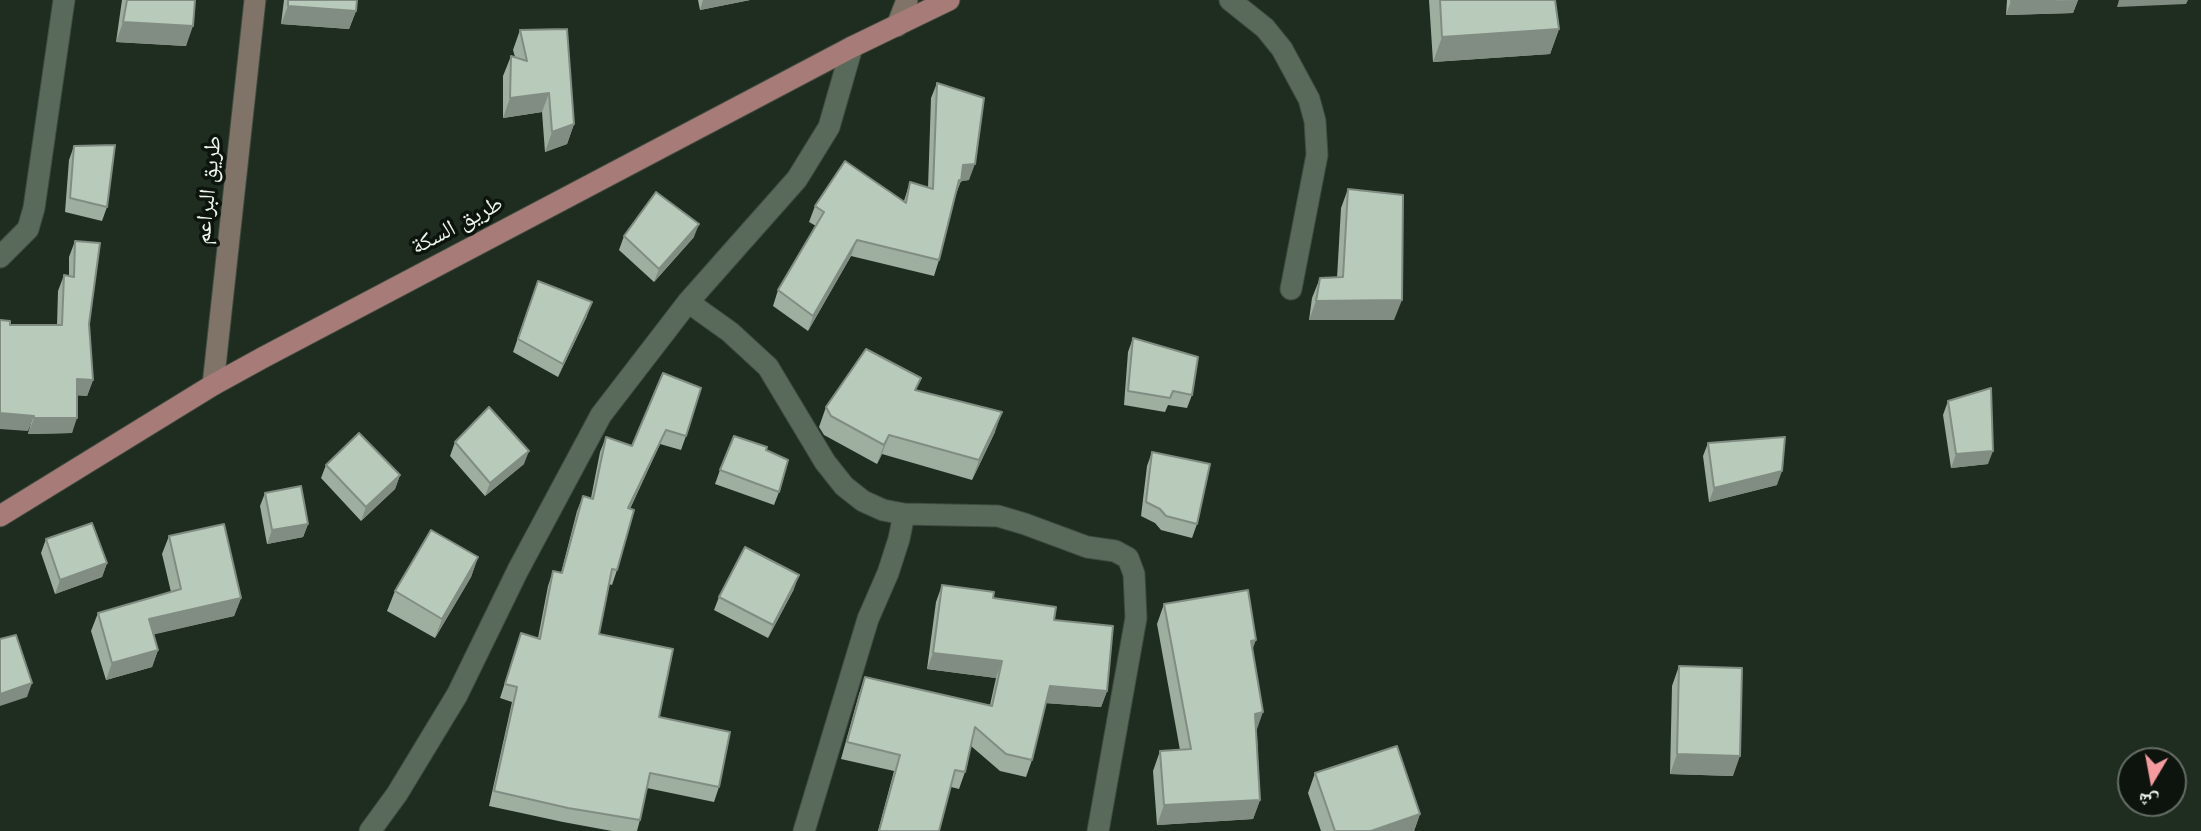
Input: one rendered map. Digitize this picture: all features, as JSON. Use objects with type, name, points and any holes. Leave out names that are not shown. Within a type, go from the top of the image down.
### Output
[{"type":"main road","name":"طريق السكة","points":[[0,516],[213,385],[852,47],[949,0]]},
{"type":"street","points":[[0,257],[28,229],[34,208],[64,0]]},
{"type":"street","name":"طريق البراعم","points":[[213,385],[254,0]]},
{"type":"street","points":[[897,26],[907,0]]},
{"type":"street","points":[[1230,0],[1265,28],[1282,49],[1309,99],[1315,121],[1317,155],[1291,289]]},
{"type":"street","points":[[370,831],[397,794],[457,695],[601,415],[688,302],[797,180],[830,127],[852,47]]},
{"type":"street","points":[[688,302],[730,332],[768,367],[825,462],[844,486],[863,501],[883,510],[904,514],[998,516],[1087,547],[1115,551],[1128,558],[1134,574],[1136,618],[1098,831]]},
{"type":"street","points":[[804,831],[868,619],[899,539],[904,514]]},
{"type":"building","points":[[127,0],[195,0],[193,26],[123,22]]},
{"type":"building","points":[[288,0],[357,0],[356,11],[288,6]]},
{"type":"building","points":[[1440,0],[1555,0],[1559,29],[1442,37]]},
{"type":"building","points":[[567,29],[574,124],[552,132],[549,93],[510,98],[511,56],[527,61],[520,30]]},
{"type":"building","points":[[937,83],[984,98],[975,164],[963,165],[939,260],[857,240],[813,316],[778,290],[824,212],[815,206],[845,161],[906,203],[910,182],[933,189]]},
{"type":"building","points":[[115,145],[107,207],[70,198],[74,146]]},
{"type":"building","points":[[1348,189],[1403,195],[1402,300],[1316,301],[1320,278],[1343,277]]},
{"type":"building","points":[[656,192],[699,224],[659,269],[624,236]]},
{"type":"building","points":[[75,241],[100,243],[89,324],[93,380],[77,379],[77,418],[34,418],[0,413],[0,320],[10,321],[10,325],[62,325],[64,275],[74,277]]},
{"type":"building","points":[[538,281],[592,302],[563,364],[518,339]]},
{"type":"building","points":[[1133,338],[1198,357],[1192,395],[1173,391],[1170,398],[1128,391]]},
{"type":"building","points":[[866,349],[921,378],[915,390],[1002,412],[979,460],[889,435],[884,445],[831,416],[826,407]]},
{"type":"building","points":[[663,373],[701,388],[686,436],[666,430],[628,508],[634,510],[617,570],[612,569],[599,634],[673,649],[659,717],[730,732],[719,787],[650,773],[640,820],[568,808],[494,791],[517,687],[505,684],[521,633],[540,639],[553,571],[562,573],[583,496],[593,499],[606,437],[632,446]]},
{"type":"building","points":[[1991,388],[1993,451],[1956,454],[1948,401]]},
{"type":"building","points":[[489,407],[529,451],[490,483],[455,442]]},
{"type":"building","points":[[359,433],[400,475],[366,507],[326,465]]},
{"type":"building","points":[[734,436],[767,447],[766,450],[788,460],[779,492],[720,470]]},
{"type":"building","points":[[1785,437],[1782,471],[1714,488],[1708,443]]},
{"type":"building","points":[[1152,452],[1210,464],[1197,524],[1166,516],[1160,509],[1146,502]]},
{"type":"building","points":[[301,486],[308,524],[272,530],[265,493]]},
{"type":"building","points":[[92,523],[107,563],[60,580],[46,539]]},
{"type":"building","points":[[224,524],[241,598],[149,619],[158,650],[112,663],[98,613],[181,589],[169,536]]},
{"type":"building","points":[[431,530],[478,557],[442,619],[395,591]]},
{"type":"building","points":[[745,547],[799,575],[773,625],[719,597]]},
{"type":"building","points":[[942,585],[994,592],[993,598],[1056,607],[1054,620],[1113,626],[1107,691],[1050,686],[1032,760],[1006,754],[975,727],[965,772],[955,770],[939,831],[879,831],[900,755],[847,742],[865,677],[992,706],[1002,661],[933,653]]},
{"type":"building","points":[[1248,590],[1256,640],[1251,641],[1263,712],[1255,714],[1260,800],[1164,805],[1160,751],[1191,749],[1164,604]]},
{"type":"building","points":[[16,635],[32,683],[0,694],[0,639]]},
{"type":"building","points":[[1679,666],[1742,668],[1740,756],[1677,754]]},
{"type":"building","points":[[1397,746],[1420,814],[1371,831],[1335,831],[1315,773]]}]
